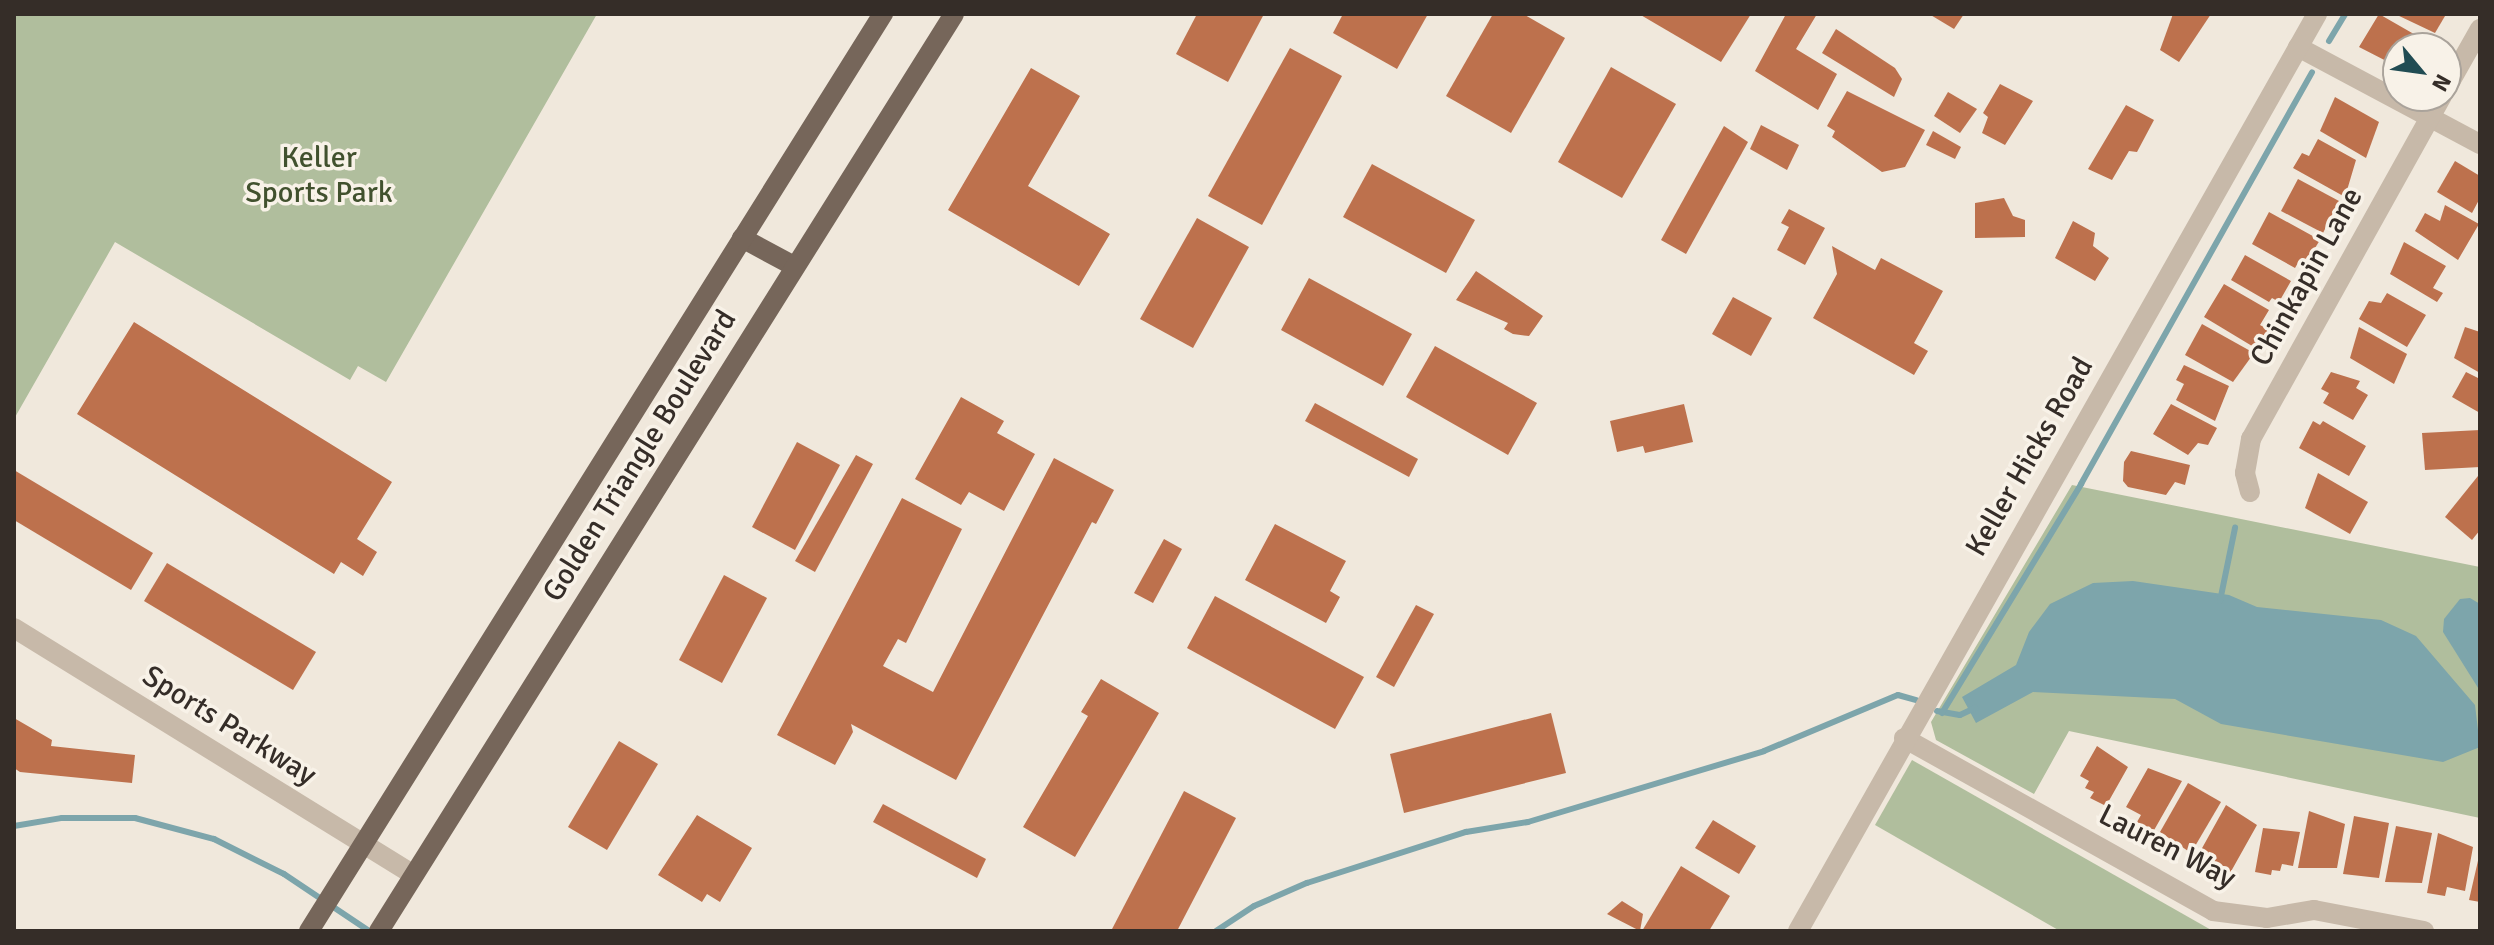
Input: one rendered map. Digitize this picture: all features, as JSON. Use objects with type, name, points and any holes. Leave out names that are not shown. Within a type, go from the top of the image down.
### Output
[{"type":"main road","name":"Golden Triangle Boulevard","points":[[309,931],[883,14]]},
{"type":"main road","name":"Golden Triangle Boulevard","points":[[379,931],[954,14]]},
{"type":"main road","points":[[742,238],[794,266]]},
{"type":"street","name":"Keller Hicks Road","points":[[1798,931],[1904,738],[2317,14]]},
{"type":"street","points":[[2462,61],[2480,29]]},
{"type":"street","points":[[2298,47],[2480,144]]},
{"type":"street","name":"Chinkapin Lane","points":[[2250,492],[2245,473],[2251,439],[2433,112]]},
{"type":"street","name":"Sports Parkway","points":[[14,628],[413,874]]},
{"type":"street","name":"Lauren Way","points":[[1904,738],[2213,911],[2267,918],[2314,910],[2424,931]]},
{"type":"green space","name":"Keller Sports Park","points":[[14,14],[597,14],[386,382],[358,366],[350,380],[115,242],[14,419]]},
{"type":"green space","points":[[2072,485],[2480,567],[2480,818],[2069,731],[2034,794],[1936,740],[1931,722]]},
{"type":"green space","points":[[1912,760],[2213,931],[2060,931],[1875,825]]},
{"type":"water","points":[[2133,581],[2229,595],[2257,607],[2381,620],[2416,636],[2475,705],[2480,747],[2443,762],[2221,724],[2175,699],[2033,692],[1976,723],[1962,697],[2016,665],[2029,632],[2050,604],[2093,583]]},
{"type":"water","points":[[2470,598],[2480,604],[2480,691],[2443,632],[2444,619],[2460,599]]},
{"type":"building","points":[[1197,14],[1264,14],[1228,82],[1176,54]]},
{"type":"building","points":[[1343,14],[1428,14],[1397,69],[1333,33]]},
{"type":"building","points":[[1493,14],[1523,14],[1565,38],[1511,133],[1446,96]]},
{"type":"building","points":[[1639,14],[1751,14],[1721,62]]},
{"type":"building","points":[[1786,14],[1817,14],[1796,49],[1837,74],[1818,110],[1755,71]]},
{"type":"building","points":[[1929,14],[1964,14],[1954,29]]},
{"type":"building","points":[[2173,14],[2211,14],[2179,62],[2160,50]]},
{"type":"building","points":[[2379,14],[2410,32],[2382,32],[2382,59],[2359,47]]},
{"type":"building","points":[[2395,14],[2442,14],[2445,16],[2433,32]]},
{"type":"building","points":[[1836,29],[1895,68],[1902,79],[1894,97],[1822,53]]},
{"type":"building","points":[[1290,48],[1342,76],[1262,225],[1208,196]]},
{"type":"building","points":[[1611,67],[1676,104],[1622,198],[1558,162]]},
{"type":"building","points":[[1031,68],[1080,96],[1028,186],[1110,234],[1079,286],[948,210]]},
{"type":"building","points":[[2000,84],[2033,101],[2005,145],[1982,133],[1988,117],[1983,113]]},
{"type":"building","points":[[1847,91],[1925,130],[1905,167],[1882,172],[1832,137],[1835,131],[1827,126]]},
{"type":"building","points":[[1948,92],[1977,109],[1960,133],[1934,116]]},
{"type":"building","points":[[2335,97],[2379,122],[2366,158],[2320,131]]},
{"type":"building","points":[[2126,105],[2154,120],[2137,152],[2129,151],[2112,180],[2088,169]]},
{"type":"building","points":[[1761,125],[1799,145],[1787,170],[1750,149]]},
{"type":"building","points":[[1724,126],[1748,142],[1686,254],[1661,240]]},
{"type":"building","points":[[1933,131],[1961,147],[1955,159],[1926,145]]},
{"type":"building","points":[[2318,139],[2356,160],[2345,197],[2293,168],[2302,153],[2309,156]]},
{"type":"building","points":[[2455,161],[2480,176],[2480,198],[2472,213],[2437,192]]},
{"type":"building","points":[[1372,164],[1475,220],[1446,273],[1343,217]]},
{"type":"building","points":[[2298,179],[2339,201],[2323,233],[2281,211]]},
{"type":"building","points":[[2004,198],[2013,216],[2025,220],[2025,237],[1975,238],[1975,203]]},
{"type":"building","points":[[2445,205],[2479,224],[2458,260],[2415,231],[2425,213],[2440,221]]},
{"type":"building","points":[[1789,209],[1825,228],[1805,265],[1777,250],[1789,227],[1781,223]]},
{"type":"building","points":[[2269,212],[2320,240],[2305,264],[2299,261],[2295,268],[2252,244]]},
{"type":"building","points":[[1197,218],[1249,247],[1193,348],[1140,319]]},
{"type":"building","points":[[2073,221],[2095,233],[2093,246],[2109,258],[2095,281],[2055,258]]},
{"type":"building","points":[[2404,242],[2446,266],[2433,288],[2443,293],[2437,302],[2390,274]]},
{"type":"building","points":[[1832,246],[1875,270],[1881,258],[1943,291],[1914,343],[1928,351],[1914,375],[1813,318],[1837,274]]},
{"type":"building","points":[[2245,255],[2291,281],[2279,302],[2272,298],[2269,302],[2231,280]]},
{"type":"building","points":[[1476,271],[1543,316],[1529,336],[1513,334],[1504,329],[1508,323],[1456,300]]},
{"type":"building","points":[[1309,278],[1412,334],[1383,386],[1281,330]]},
{"type":"building","points":[[2224,284],[2269,310],[2260,325],[2269,330],[2257,349],[2204,317]]},
{"type":"building","points":[[2387,293],[2426,315],[2407,347],[2359,319],[2369,301],[2381,303]]},
{"type":"building","points":[[1733,297],[1772,318],[1751,356],[1712,334]]},
{"type":"building","points":[[134,322],[392,482],[357,539],[377,552],[363,576],[341,562],[334,574],[77,414]]},
{"type":"building","points":[[2202,324],[2254,353],[2233,382],[2185,355]]},
{"type":"building","points":[[2359,327],[2407,354],[2394,384],[2350,358]]},
{"type":"building","points":[[2465,327],[2480,332],[2480,373],[2454,358]]},
{"type":"building","points":[[1435,346],[1537,403],[1508,455],[1406,397]]},
{"type":"building","points":[[2184,365],[2229,386],[2215,421],[2176,400],[2184,384],[2176,380]]},
{"type":"building","points":[[2331,372],[2360,381],[2356,388],[2368,395],[2353,420],[2323,403],[2329,393],[2321,389]]},
{"type":"building","points":[[2466,372],[2480,379],[2480,413],[2452,397]]},
{"type":"building","points":[[961,397],[1004,421],[997,433],[1035,454],[1004,511],[969,492],[961,505],[915,479]]},
{"type":"building","points":[[1315,403],[1418,459],[1409,477],[1305,421]]},
{"type":"building","points":[[1684,404],[1693,442],[1645,453],[1643,446],[1617,452],[1610,421]]},
{"type":"building","points":[[2171,404],[2217,428],[2208,445],[2198,443],[2188,455],[2153,434]]},
{"type":"building","points":[[2313,421],[2320,425],[2323,421],[2366,446],[2349,476],[2299,448]]},
{"type":"building","points":[[2480,430],[2480,467],[2425,470],[2422,433]]},
{"type":"building","points":[[797,442],[840,465],[795,550],[752,527]]},
{"type":"building","points":[[2131,451],[2190,465],[2185,485],[2175,482],[2166,495],[2128,487],[2123,481],[2124,462]]},
{"type":"building","points":[[856,455],[873,464],[815,572],[795,561]]},
{"type":"building","points":[[1054,458],[1114,490],[1096,524],[1092,522],[956,780],[851,724],[853,732],[835,765],[777,735],[902,498],[962,529],[906,643],[898,639],[883,666],[933,692]]},
{"type":"building","points":[[14,470],[153,553],[131,590],[14,520]]},
{"type":"building","points":[[2318,473],[2368,502],[2350,534],[2305,508]]},
{"type":"building","points":[[2478,476],[2480,530],[2472,540],[2445,517]]},
{"type":"building","points":[[1275,524],[1346,561],[1330,591],[1340,597],[1326,623],[1245,580]]},
{"type":"building","points":[[1164,539],[1182,549],[1153,603],[1134,593]]},
{"type":"building","points":[[167,563],[316,652],[293,690],[144,601]]},
{"type":"building","points":[[724,575],[767,598],[722,683],[679,660]]},
{"type":"building","points":[[1215,596],[1364,677],[1335,729],[1187,648]]},
{"type":"building","points":[[1416,605],[1434,614],[1394,687],[1376,677]]},
{"type":"building","points":[[1101,679],[1159,713],[1075,857],[1023,827],[1088,716],[1081,712]]},
{"type":"building","points":[[1551,713],[1566,773],[1404,813],[1390,754]]},
{"type":"building","points":[[14,718],[52,740],[51,746],[135,755],[132,783],[20,772],[14,768]]},
{"type":"building","points":[[619,741],[658,764],[607,850],[568,827]]},
{"type":"building","points":[[2097,746],[2128,767],[2106,806],[2090,798],[2094,792],[2085,788],[2089,781],[2080,776]]},
{"type":"building","points":[[2148,768],[2182,781],[2153,832],[2137,822],[2141,815],[2126,807]]},
{"type":"building","points":[[2188,783],[2221,802],[2191,853],[2160,832]]},
{"type":"building","points":[[1184,791],[1236,818],[1177,931],[1111,931]]},
{"type":"building","points":[[883,804],[986,859],[977,878],[873,822]]},
{"type":"building","points":[[2226,805],[2257,825],[2229,875],[2212,865],[2216,858],[2201,850]]},
{"type":"building","points":[[2309,811],[2345,824],[2337,868],[2298,868]]},
{"type":"building","points":[[697,815],[752,848],[720,902],[707,894],[702,902],[658,875]]},
{"type":"building","points":[[2354,816],[2389,823],[2379,878],[2343,874]]},
{"type":"building","points":[[1713,820],[1756,846],[1739,874],[1695,848]]},
{"type":"building","points":[[2396,826],[2432,833],[2422,883],[2385,882]]},
{"type":"building","points":[[2263,828],[2300,832],[2293,866],[2282,864],[2280,871],[2272,870],[2271,875],[2255,872]]},
{"type":"building","points":[[2438,833],[2473,847],[2465,891],[2447,887],[2445,896],[2427,893]]},
{"type":"building","points":[[2480,852],[2480,902],[2469,900]]},
{"type":"building","points":[[1681,866],[1730,896],[1709,931],[1642,931]]},
{"type":"building","points":[[1622,901],[1643,914],[1640,931],[1607,914]]},
{"type":"waterway","points":[[2329,41],[2345,14]]},
{"type":"waterway","points":[[1942,713],[2081,484],[2312,72]]},
{"type":"waterway","points":[[2220,601],[2235,528]]},
{"type":"waterway","points":[[1216,931],[1254,906],[1307,883],[1466,832],[1528,822],[1764,751],[1898,695],[1916,700]]},
{"type":"waterway","points":[[1937,711],[1960,715],[1975,708]]},
{"type":"waterway","points":[[14,826],[62,818],[135,818],[214,839],[284,874],[369,931]]}]
